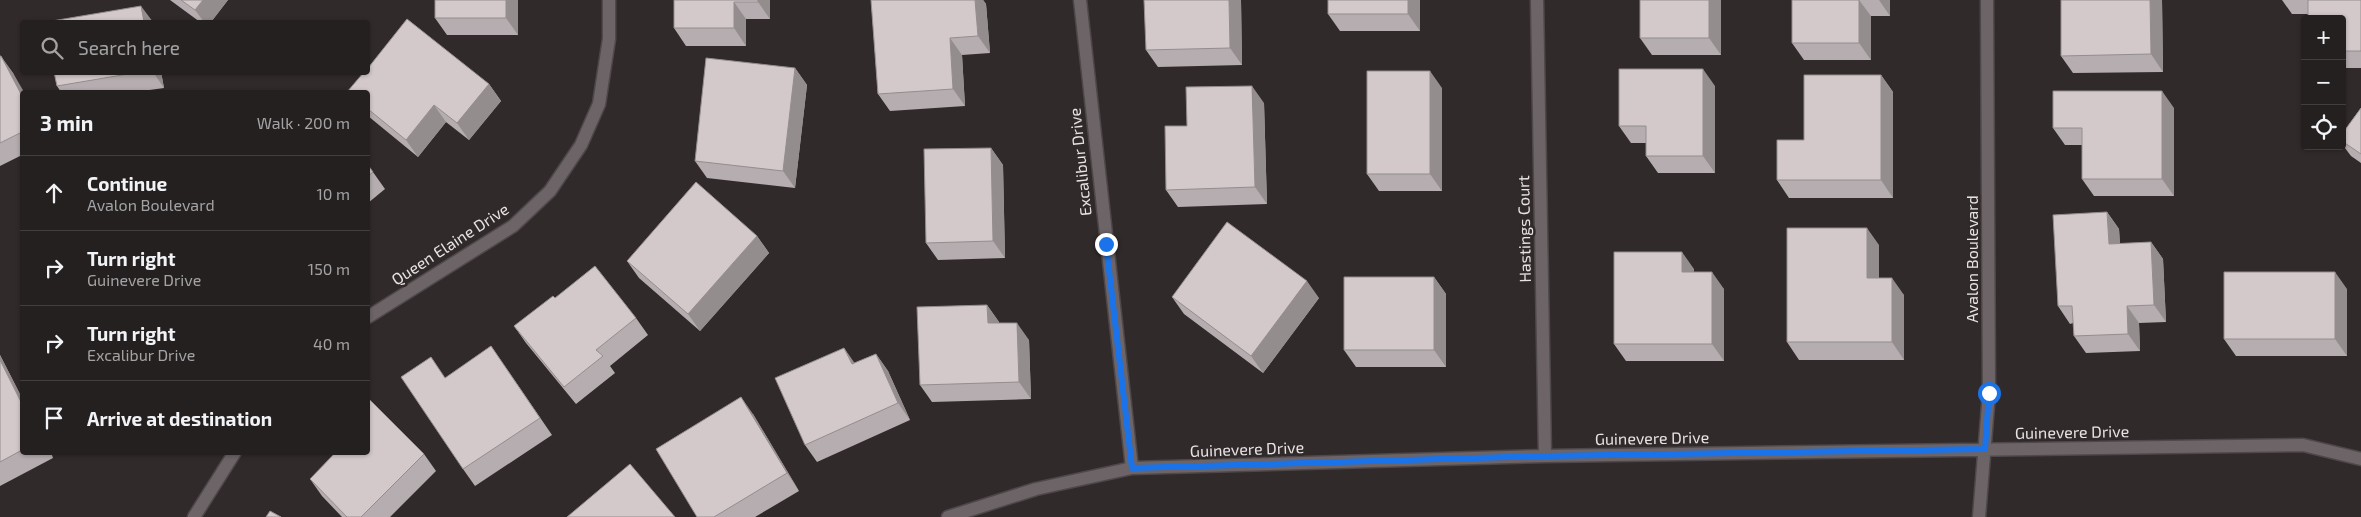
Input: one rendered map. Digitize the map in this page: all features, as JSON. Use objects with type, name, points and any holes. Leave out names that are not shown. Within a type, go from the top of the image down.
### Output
[{"type":"street","name":"Queen Elaine Drive","points":[[370,316],[513,226],[550,191],[581,145],[599,104],[609,39],[609,0]]},
{"type":"street","name":"Excalibur Drive","points":[[1080,0],[1132,468]]},
{"type":"street","name":"Hastings Court","points":[[1536,0],[1545,456]]},
{"type":"street","name":"Avalon Boulevard","points":[[1979,517],[1989,393],[1987,0]]},
{"type":"street","name":"Guinevere Drive","points":[[948,517],[1036,489],[1132,468],[1545,456],[2303,445],[2361,459]]},
{"type":"street","points":[[194,517],[233,455]]},
{"type":"building","points":[[181,0],[203,0],[195,10]]},
{"type":"building","points":[[435,0],[506,0],[506,18],[435,18]]},
{"type":"building","points":[[674,0],[758,0],[758,2],[734,2],[734,28],[674,28]]},
{"type":"building","points":[[871,0],[975,0],[978,36],[950,38],[953,89],[878,94]]},
{"type":"building","points":[[1144,0],[1229,0],[1230,48],[1146,50]]},
{"type":"building","points":[[1328,0],[1408,0],[1408,14],[1328,14]]},
{"type":"building","points":[[1640,0],[1709,0],[1709,38],[1640,38]]},
{"type":"building","points":[[1792,0],[1859,0],[1859,43],[1792,43]]},
{"type":"building","points":[[2061,0],[2150,0],[2151,54],[2061,56]]},
{"type":"building","points":[[2308,0],[2361,0],[2361,51],[2346,51],[2346,15],[2308,15]]},
{"type":"building","points":[[141,6],[144,20],[58,20]]},
{"type":"building","points":[[407,19],[489,84],[457,123],[434,105],[406,140],[370,111],[370,90],[349,90],[361,75],[370,75],[370,65]]},
{"type":"building","points":[[1,56],[20,92],[20,133],[0,143]]},
{"type":"building","points":[[706,58],[795,68],[783,171],[695,161]]},
{"type":"building","points":[[1619,69],[1703,69],[1703,156],[1646,156],[1646,126],[1619,126]]},
{"type":"building","points":[[1367,71],[1430,71],[1430,174],[1367,174]]},
{"type":"building","points":[[55,75],[122,75],[57,86]]},
{"type":"building","points":[[1804,75],[1881,75],[1881,180],[1777,180],[1777,140],[1804,140]]},
{"type":"building","points":[[1252,86],[1255,187],[1166,190],[1165,126],[1187,126],[1186,87]]},
{"type":"building","points":[[2053,91],[2162,91],[2162,179],[2082,179],[2082,128],[2053,128]]},
{"type":"building","points":[[2361,108],[2361,154],[2346,144],[2346,129]]},
{"type":"building","points":[[991,148],[993,241],[926,243],[924,149]]},
{"type":"building","points":[[696,182],[757,236],[688,314],[627,261]]},
{"type":"building","points":[[2107,212],[2109,244],[2151,242],[2154,305],[2127,306],[2128,334],[2074,336],[2072,306],[2058,306],[2053,215]]},
{"type":"building","points":[[1227,222],[1307,281],[1251,356],[1172,297]]},
{"type":"building","points":[[1787,228],[1867,228],[1867,278],[1892,278],[1892,342],[1787,342]]},
{"type":"building","points":[[1614,252],[1682,252],[1682,272],[1712,272],[1712,344],[1614,344]]},
{"type":"building","points":[[595,266],[636,318],[596,350],[603,356],[564,387],[514,326],[553,296],[555,298]]},
{"type":"building","points":[[2224,272],[2335,272],[2335,339],[2224,339]]},
{"type":"building","points":[[1344,277],[1434,277],[1434,350],[1344,350]]},
{"type":"building","points":[[987,305],[988,323],[1017,323],[1019,382],[920,385],[917,307]]},
{"type":"building","points":[[491,346],[540,418],[463,469],[401,377],[431,357],[445,378]]},
{"type":"building","points":[[844,348],[852,364],[876,354],[898,403],[805,445],[775,378]]},
{"type":"building","points":[[0,360],[20,400],[20,451],[0,462]]},
{"type":"building","points":[[741,397],[787,473],[714,517],[697,517],[656,449]]},
{"type":"building","points":[[370,400],[424,454],[361,517],[347,517],[310,479],[333,455],[370,455]]},
{"type":"building","points":[[630,464],[675,517],[567,517]]},
{"type":"building","points":[[270,511],[281,517],[266,517]]},
{"type":"route","points":[[1106,244],[1132,468],[1545,456],[1985,449],[1989,393]]}]
